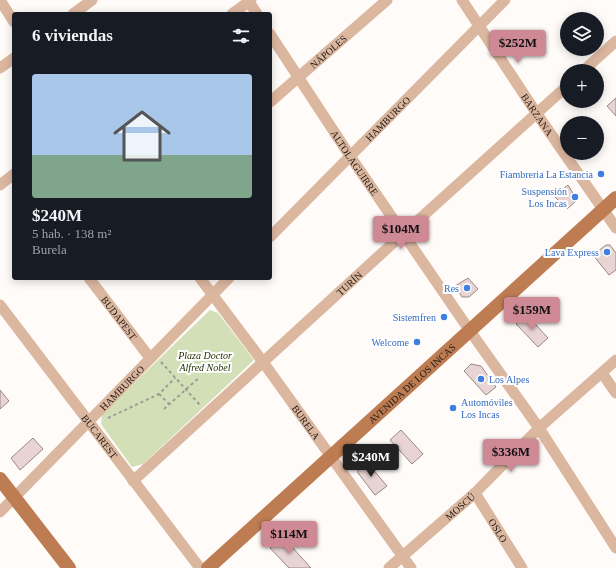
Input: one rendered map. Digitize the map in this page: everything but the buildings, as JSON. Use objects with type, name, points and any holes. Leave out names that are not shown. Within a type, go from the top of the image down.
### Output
[{"type":"main road","name":"AVENIDA DE LOS INCAS","points":[[208,568],[616,198]]},
{"type":"main road","points":[[0,479],[69,568]]},
{"type":"street","points":[[0,0],[12,19]]},
{"type":"street","points":[[76,12],[92,0]]},
{"type":"street","points":[[234,12],[249,0],[256,12]]},
{"type":"street","name":"NÁPOLES","points":[[272,100],[387,0]]},
{"type":"street","name":"BARZANA","points":[[462,0],[537,114],[616,228]]},
{"type":"street","name":"HAMBURGO","points":[[272,235],[505,0]]},
{"type":"street","name":"ALTOLAGUIRRE","points":[[272,37],[350,156],[470,331],[539,428],[616,548]]},
{"type":"street","points":[[591,64],[616,41]]},
{"type":"street","points":[[0,68],[12,59]]},
{"type":"street","name":"TURÍN","points":[[133,481],[560,93]]},
{"type":"street","points":[[0,185],[12,178]]},
{"type":"street","name":"BUDAPEST","points":[[91,280],[152,356]]},
{"type":"street","name":"BURELA","points":[[201,280],[263,362],[412,568]]},
{"type":"street","name":"HAMBURGO","points":[[0,512],[90,422],[152,356],[227,280]]},
{"type":"street","name":"BUCAREST","points":[[0,305],[200,568]]},
{"type":"street","name":"MOSCÚ","points":[[390,568],[475,493],[539,428],[616,360]]},
{"type":"street","points":[[602,372],[616,393]]},
{"type":"street","name":"OSLO","points":[[475,493],[522,568]]},
{"type":"path","points":[[152,356],[176,378],[185,390],[208,412]]},
{"type":"path","points":[[164,408],[200,377]]},
{"type":"path","points":[[90,422],[110,417],[159,394],[176,378]]},
{"type":"path","points":[[159,394],[169,404]]},
{"type":"green space","name":"Plaza Doctor Alfred Nobel","points":[[210,310],[218,313],[254,360],[143,464],[132,467],[101,424],[102,414]]},
{"type":"place","name":"Fiambreria La Estancia","points":[[601,174]]},
{"type":"place","name":"Suspensión Los Incas","points":[[575,197]]},
{"type":"place","name":"Lava Express","points":[[607,252]]},
{"type":"place","name":"Res","points":[[467,288]]},
{"type":"place","name":"Sistemfren","points":[[444,317]]},
{"type":"place","name":"Welcome","points":[[417,342]]},
{"type":"place","name":"Los Alpes","points":[[481,379]]},
{"type":"place","name":"Automóviles Los Incas","points":[[453,408]]}]
